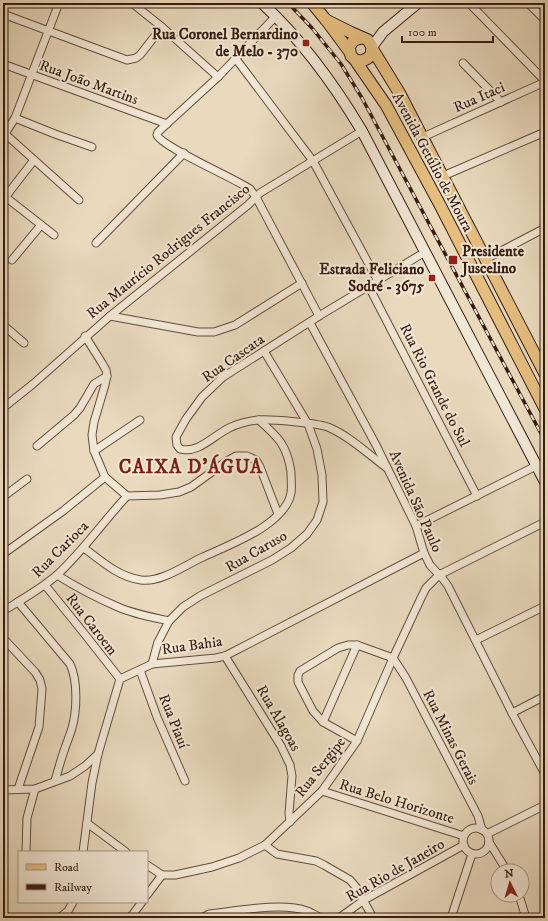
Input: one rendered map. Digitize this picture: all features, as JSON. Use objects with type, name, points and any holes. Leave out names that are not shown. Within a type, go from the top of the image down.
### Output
[{"type":"main road","points":[[262,3],[294,34],[345,102],[362,131],[545,482]]},
{"type":"main road","points":[[382,32],[363,38],[357,38],[352,41],[350,45],[352,55],[361,61],[367,60],[371,56],[372,48],[382,32],[418,3]]},
{"type":"main road","name":"Avenida Getúlio de Moura","points":[[314,4],[352,55],[386,105],[440,205],[545,409]]},
{"type":"main road","name":"Avenida Getúlio de Moura","points":[[326,20],[363,38]]},
{"type":"main road","points":[[363,38],[370,42],[372,48]]},
{"type":"main road","name":"Avenida Getúlio de Moura","points":[[372,48],[393,82],[423,137],[545,374]]},
{"type":"street","points":[[59,3],[15,118],[4,133],[79,200]]},
{"type":"street","points":[[132,3],[162,27],[218,77]]},
{"type":"street","points":[[469,3],[545,81]]},
{"type":"street","points":[[528,3],[545,20]]},
{"type":"street","points":[[3,14],[130,60],[140,55],[162,27]]},
{"type":"street","points":[[276,16],[218,77],[158,132],[157,136],[184,153],[246,186],[256,197],[319,316]]},
{"type":"street","points":[[236,59],[313,161],[378,281]]},
{"type":"street","points":[[463,63],[501,102]]},
{"type":"street","name":"Rua João Martins","points":[[3,64],[167,124]]},
{"type":"street","name":"Rua Itaci","points":[[423,137],[545,81]]},
{"type":"street","points":[[15,118],[92,147]]},
{"type":"street","name":"Rua Maurício Rodrigues Francisco","points":[[3,408],[33,384],[85,336],[248,205],[264,190],[362,131]]},
{"type":"street","points":[[443,176],[545,132]]},
{"type":"street","points":[[96,243],[184,153]]},
{"type":"street","points":[[34,160],[4,197],[54,235]]},
{"type":"street","points":[[12,260],[41,225]]},
{"type":"street","points":[[486,259],[545,228]]},
{"type":"street","name":"Rua Cascata","points":[[387,468],[328,426],[259,420],[243,423],[228,429],[200,446],[189,450],[180,449],[177,445],[176,437],[202,397],[223,377],[319,316],[425,252]]},
{"type":"street","points":[[110,316],[198,332],[214,332],[235,326],[302,283]]},
{"type":"street","name":"Rua Rio Grande do Sul","points":[[369,287],[477,496]]},
{"type":"street","name":"Avenida São Paulo","points":[[310,323],[376,445],[416,526],[424,553],[430,565],[448,586],[512,713],[545,774]]},
{"type":"street","points":[[3,325],[24,343]]},
{"type":"street","points":[[85,336],[106,370],[105,385],[94,422],[92,435],[94,451],[105,477],[127,496],[160,495],[179,492],[191,487],[236,456],[247,456],[256,460],[260,467],[278,514]]},
{"type":"street","name":"Rua Caruso","points":[[152,664],[158,642],[168,621],[183,607],[200,596],[272,560],[291,548],[307,534],[317,520],[323,502],[322,475],[317,449],[308,424],[264,351]]},
{"type":"street","points":[[37,446],[74,415],[80,408],[94,384],[106,376]]},
{"type":"street","points":[[94,451],[140,420]]},
{"type":"street","points":[[84,548],[110,568],[127,576],[142,580],[152,580],[171,573],[238,541],[269,523],[286,504],[291,494],[291,479],[289,462],[284,445],[273,432],[259,420]]},
{"type":"street","points":[[416,526],[536,466]]},
{"type":"street","points":[[3,554],[63,511],[105,477]]},
{"type":"street","points":[[3,497],[27,479]]},
{"type":"street","name":"Rua Carioca","points":[[3,611],[57,575],[84,548],[127,496]]},
{"type":"street","points":[[439,574],[545,522]]},
{"type":"street","name":"Rua Bahia","points":[[120,679],[152,664],[225,656],[424,553]]},
{"type":"street","name":"Rua Sergipe","points":[[162,875],[175,875],[212,867],[239,858],[265,845],[322,791],[357,741],[393,658],[426,588],[439,574]]},
{"type":"street","points":[[57,575],[118,607],[168,621]]},
{"type":"street","name":"Rua Caroem","points":[[44,585],[120,679]]},
{"type":"street","points":[[18,602],[70,664],[74,673],[76,687],[75,716],[55,781]]},
{"type":"street","points":[[476,640],[545,606]]},
{"type":"street","points":[[3,638],[35,672],[40,680],[42,689],[39,727],[18,789]]},
{"type":"street","points":[[357,741],[323,722],[313,711],[298,682],[298,675],[300,671],[307,666],[338,648],[348,645],[357,645],[393,658]]},
{"type":"street","points":[[323,722],[357,645]]},
{"type":"street","name":"Rua Alagoas","points":[[225,656],[281,746],[290,765],[292,776],[289,802],[290,822]]},
{"type":"street","name":"Rua Minas Gerais","points":[[393,658],[410,684],[485,832]]},
{"type":"street","name":"Rua Piauí","points":[[140,670],[185,780]]},
{"type":"street","points":[[83,851],[92,783],[98,754],[120,679]]},
{"type":"street","points":[[3,690],[3,705]]},
{"type":"street","points":[[512,713],[545,696]]},
{"type":"street","points":[[3,790],[35,789],[70,776],[85,766],[98,754]]},
{"type":"street","points":[[26,851],[28,818],[35,789]]},
{"type":"street","name":"Rua Belo Horizonte","points":[[322,791],[464,836]]},
{"type":"street","points":[[485,832],[545,805]]},
{"type":"street","points":[[87,823],[125,851]]},
{"type":"street","points":[[489,842],[488,846],[483,852],[472,854],[468,852],[464,845],[464,836],[470,830],[478,828],[485,832],[489,842],[502,863]]},
{"type":"street","points":[[265,845],[277,854],[324,865],[350,880],[364,900],[373,918]]},
{"type":"street","name":"Rua Rio de Janeiro","points":[[339,918],[364,900],[464,845]]},
{"type":"street","points":[[451,918],[472,854]]},
{"type":"street","points":[[148,866],[162,875],[148,895]]},
{"type":"street","points":[[59,918],[68,911],[72,903]]},
{"type":"street","points":[[130,918],[141,903]]},
{"type":"street","points":[[521,903],[526,918]]},
{"type":"street","points":[[202,918],[209,914],[275,907],[294,908],[308,911],[321,918]]},
{"type":"railway","points":[[288,3],[312,28],[341,64],[362,98],[545,441]]},
{"type":"place","name":"Rua Coronel Bernardino de Melo - 370","points":[[306,43]]},
{"type":"place","name":"Presidente Juscelino","points":[[453,260]]},
{"type":"place","name":"Estrada Feliciano Sodré - 3675","points":[[432,278]]},
{"type":"district","name":"CAIXA D'ÁGUA","points":[[191,466]]}]
